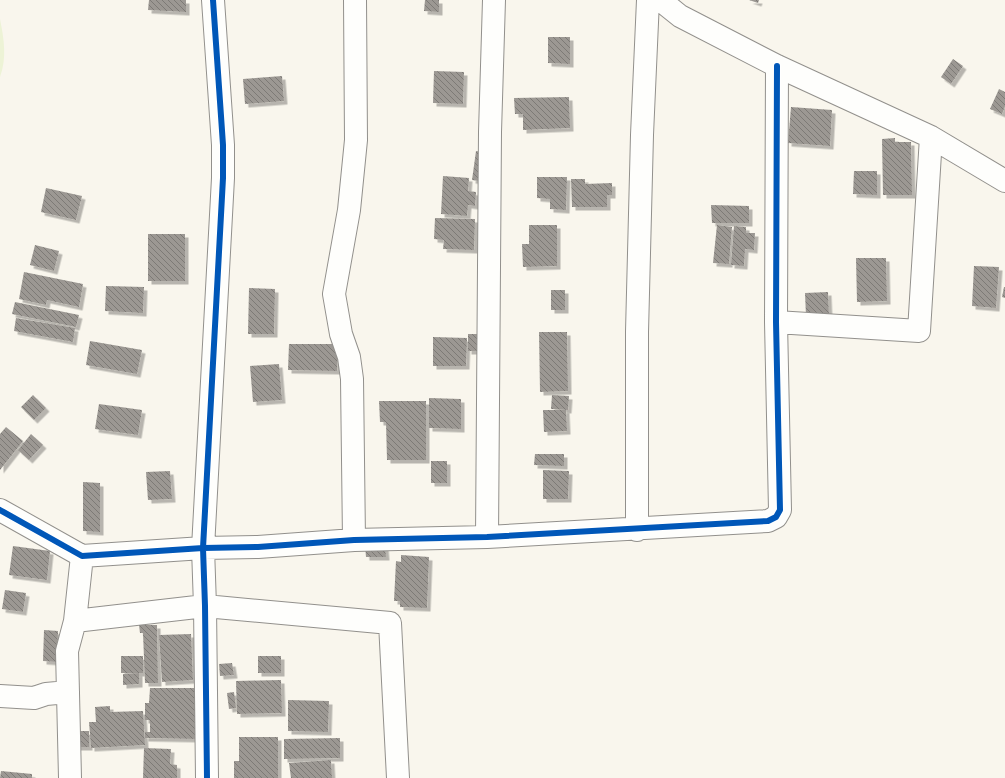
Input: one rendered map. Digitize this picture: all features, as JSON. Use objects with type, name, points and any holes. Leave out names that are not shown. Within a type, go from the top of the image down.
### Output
[{"type":"street","points":[[207,778],[203,548],[223,178],[213,0]]},
{"type":"street","points":[[354,540],[352,379],[349,356],[341,334],[334,294],[349,210],[356,140],[355,0]]},
{"type":"street","points":[[487,537],[490,132],[494,0]]},
{"type":"street","points":[[637,530],[638,308],[642,135],[648,0]]},
{"type":"street","points":[[660,0],[680,16],[777,66],[932,137],[1005,180]]},
{"type":"street","points":[[0,510],[82,556],[203,548],[258,547],[354,540],[487,537],[637,530],[768,521],[776,517],[780,510],[776,322],[777,66]]},
{"type":"street","points":[[776,322],[919,331],[932,137]]},
{"type":"street","points":[[70,778],[67,651],[75,621],[82,556]]},
{"type":"street","points":[[75,621],[205,606],[390,623],[398,778]]},
{"type":"street","points":[[0,696],[34,698],[46,694],[68,692]]},
{"type":"green space","points":[[0,19],[4,41],[4,63],[0,77]]},
{"type":"building","points":[[149,0],[186,0],[186,12],[148,10]]},
{"type":"building","points":[[425,0],[439,0],[439,12],[424,11]]},
{"type":"building","points":[[749,0],[759,0],[758,3]]},
{"type":"building","points":[[548,37],[570,37],[570,64],[548,63]]},
{"type":"building","points":[[953,59],[963,66],[951,84],[941,77]]},
{"type":"building","points":[[434,71],[464,72],[463,104],[433,103]]},
{"type":"building","points":[[282,76],[284,101],[245,104],[243,79]]},
{"type":"building","points":[[999,89],[1005,92],[1005,106],[1002,114],[990,109]]},
{"type":"building","points":[[569,97],[570,128],[523,130],[523,114],[515,114],[514,98]]},
{"type":"building","points":[[791,107],[832,110],[830,146],[788,143]]},
{"type":"building","points":[[895,138],[895,142],[911,142],[912,195],[883,195],[882,139]]},
{"type":"building","points":[[476,151],[490,153],[486,182],[472,180]]},
{"type":"building","points":[[854,171],[877,171],[877,195],[853,194]]},
{"type":"building","points":[[443,176],[469,178],[468,191],[476,192],[475,206],[468,205],[467,216],[441,214]]},
{"type":"building","points":[[537,177],[567,177],[566,210],[550,209],[550,199],[537,198]]},
{"type":"building","points":[[571,179],[585,179],[585,184],[612,183],[612,195],[607,195],[607,207],[572,207]]},
{"type":"building","points":[[46,188],[82,196],[76,220],[41,212]]},
{"type":"building","points":[[711,205],[749,206],[749,223],[712,223]]},
{"type":"building","points":[[435,218],[475,219],[474,250],[443,249],[444,240],[434,239]]},
{"type":"building","points":[[529,225],[557,225],[557,266],[523,267],[522,244],[529,244]]},
{"type":"building","points":[[717,225],[732,227],[729,264],[713,263]]},
{"type":"building","points":[[734,226],[746,227],[746,233],[755,233],[754,250],[745,249],[744,266],[731,265]]},
{"type":"building","points":[[148,234],[185,234],[185,281],[148,281]]},
{"type":"building","points":[[35,245],[59,251],[54,271],[30,265]]},
{"type":"building","points":[[856,258],[886,258],[887,301],[857,302]]},
{"type":"building","points":[[974,266],[999,267],[996,308],[972,306]]},
{"type":"building","points":[[24,272],[83,284],[79,307],[47,300],[46,305],[19,299]]},
{"type":"building","points":[[106,286],[144,287],[143,313],[105,311]]},
{"type":"building","points":[[1005,287],[1005,298],[1002,297]]},
{"type":"building","points":[[249,288],[275,289],[274,334],[248,334]]},
{"type":"building","points":[[551,290],[565,290],[565,310],[551,310]]},
{"type":"building","points":[[828,292],[829,316],[806,316],[805,293]]},
{"type":"building","points":[[15,302],[79,315],[76,327],[12,314]]},
{"type":"building","points":[[16,318],[75,328],[73,342],[14,331]]},
{"type":"building","points":[[539,332],[567,332],[568,391],[540,392]]},
{"type":"building","points":[[468,334],[485,334],[486,351],[468,351]]},
{"type":"building","points":[[433,337],[467,338],[466,366],[433,366]]},
{"type":"building","points":[[90,341],[142,350],[137,374],[86,365]]},
{"type":"building","points":[[289,344],[338,344],[337,371],[288,370]]},
{"type":"building","points":[[279,364],[282,400],[253,402],[250,366]]},
{"type":"building","points":[[33,395],[46,408],[34,420],[21,407]]},
{"type":"building","points":[[552,395],[569,396],[568,410],[551,409]]},
{"type":"building","points":[[429,398],[461,399],[461,429],[429,428]]},
{"type":"building","points":[[379,401],[426,401],[426,460],[387,460],[386,422],[380,422]]},
{"type":"building","points":[[99,404],[142,410],[138,435],[95,429]]},
{"type":"building","points":[[543,410],[566,410],[567,431],[544,432]]},
{"type":"building","points":[[6,427],[23,441],[0,470],[0,434]]},
{"type":"building","points":[[31,434],[43,445],[29,460],[18,450]]},
{"type":"building","points":[[535,454],[564,454],[564,466],[534,465]]},
{"type":"building","points":[[431,461],[447,461],[447,483],[431,483]]},
{"type":"building","points":[[543,470],[569,471],[568,499],[543,499]]},
{"type":"building","points":[[170,471],[172,499],[148,500],[146,472]]},
{"type":"building","points":[[83,482],[100,483],[100,532],[83,531]]},
{"type":"building","points":[[385,544],[386,557],[366,557],[365,545]]},
{"type":"building","points":[[13,546],[50,551],[47,580],[9,575]]},
{"type":"building","points":[[401,555],[429,557],[427,608],[400,607],[400,601],[394,601],[396,561],[401,562]]},
{"type":"building","points":[[5,590],[26,593],[23,612],[2,609]]},
{"type":"building","points":[[139,625],[157,625],[158,683],[145,683],[143,633],[140,633]]},
{"type":"building","points":[[44,630],[58,631],[57,662],[43,661]]},
{"type":"building","points":[[191,634],[193,680],[162,682],[159,635]]},
{"type":"building","points":[[121,656],[143,656],[143,673],[121,673]]},
{"type":"building","points":[[258,656],[281,656],[281,673],[258,673]]},
{"type":"building","points":[[232,663],[234,675],[220,676],[219,664]]},
{"type":"building","points":[[139,673],[139,684],[123,685],[123,674]]},
{"type":"building","points":[[281,680],[282,713],[237,714],[236,681]]},
{"type":"building","points":[[150,688],[199,688],[199,739],[145,738],[145,732],[150,732],[150,720],[145,720],[145,703],[149,703]]},
{"type":"building","points":[[234,692],[236,708],[229,709],[227,693]]},
{"type":"building","points":[[288,700],[329,701],[328,732],[288,731]]},
{"type":"building","points":[[110,706],[110,712],[143,711],[145,745],[91,748],[89,722],[96,722],[95,707]]},
{"type":"building","points":[[76,731],[89,731],[89,747],[77,747]]},
{"type":"building","points":[[239,737],[278,737],[278,778],[234,778],[234,761],[239,761]]},
{"type":"building","points":[[340,738],[340,758],[284,759],[284,739]]},
{"type":"building","points":[[144,748],[171,749],[170,764],[177,765],[177,778],[143,778]]},
{"type":"building","points":[[331,760],[332,778],[291,778],[289,763]]},
{"type":"building","points":[[1,771],[32,774],[32,778],[0,778]]},
{"type":"cycle path","points":[[207,778],[203,548],[223,178],[223,145],[213,0]]},
{"type":"cycle path","points":[[0,510],[82,556],[203,548],[258,547],[354,540],[487,537],[768,521],[776,517],[780,510],[776,322],[777,66]]}]
